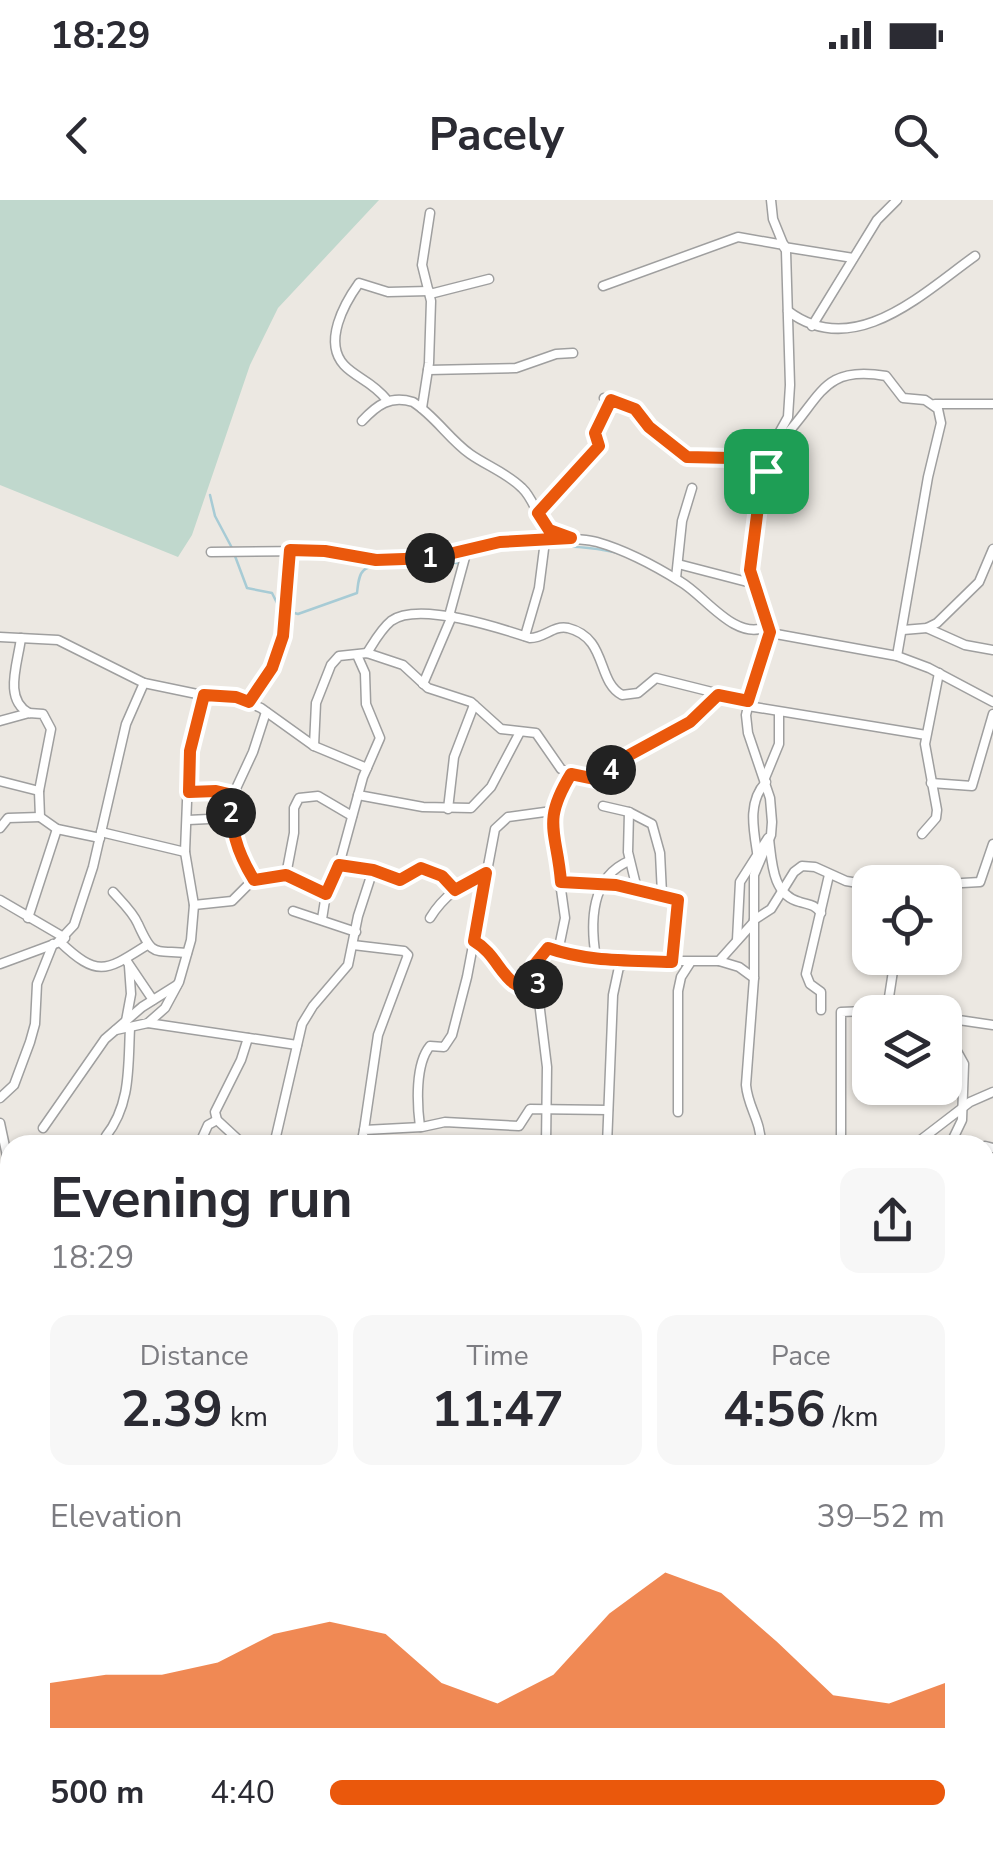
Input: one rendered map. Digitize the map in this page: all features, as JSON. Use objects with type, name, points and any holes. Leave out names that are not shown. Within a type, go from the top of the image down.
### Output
[{"type":"street","points":[[772,200],[776,228],[784,246],[789,408],[766,471],[752,550],[750,570],[768,630],[748,703],[748,734],[766,780],[772,809],[772,867],[783,892],[796,901],[816,906],[822,914]]},
{"type":"street","points":[[812,326],[852,258],[897,200]]},
{"type":"street","points":[[422,408],[428,370],[430,293],[422,264],[430,214]]},
{"type":"street","points":[[603,286],[738,237],[852,258]]},
{"type":"street","points":[[788,311],[812,326],[838,330],[879,321],[938,287],[950,272],[976,256]]},
{"type":"street","points":[[388,400],[376,386],[344,365],[334,344],[359,283],[388,292],[430,293],[489,280]]},
{"type":"street","points":[[428,370],[516,368],[556,354],[572,353]]},
{"type":"street","points":[[776,440],[791,429],[829,381],[840,375],[886,376],[906,400],[993,404]]},
{"type":"street","points":[[362,422],[388,400],[402,398],[422,408],[468,453],[518,484],[549,530],[602,543],[676,578],[736,625],[897,656],[993,702]]},
{"type":"street","points":[[538,513],[599,446],[595,433],[607,399],[635,409],[649,427],[687,457],[730,458],[766,471]]},
{"type":"street","points":[[897,656],[941,423],[935,404]]},
{"type":"street","points":[[676,578],[682,521],[692,488]]},
{"type":"street","points":[[211,552],[290,550],[325,551],[376,560],[432,558],[500,542],[571,538]]},
{"type":"street","points":[[524,636],[539,588],[545,541]]},
{"type":"street","points":[[927,628],[979,582],[990,568],[993,549]]},
{"type":"street","points":[[249,702],[272,668],[283,636],[290,550]]},
{"type":"street","points":[[423,684],[450,616],[467,550]]},
{"type":"street","points":[[678,564],[755,584]]},
{"type":"street","points":[[362,654],[395,618],[450,616],[539,638],[565,628],[584,636],[596,648],[612,688],[622,695],[638,692],[656,678],[779,712],[926,735]]},
{"type":"street","points":[[903,630],[927,628],[965,645],[993,650]]},
{"type":"street","points":[[0,638],[47,638],[68,644],[144,684],[236,697],[266,712],[314,746],[367,768]]},
{"type":"street","points":[[20,638],[14,696],[18,706],[30,713]]},
{"type":"street","points":[[314,746],[316,703],[326,674],[340,656],[362,654],[403,666],[423,684],[474,705],[501,729],[538,735],[555,764],[571,774],[600,780],[622,759],[690,722],[718,695]]},
{"type":"street","points":[[322,919],[326,894],[339,865],[380,734],[366,704],[362,654]]},
{"type":"street","points":[[922,834],[938,810],[926,735],[939,674]]},
{"type":"street","points":[[0,1098],[14,1086],[36,1024],[37,984],[78,917],[123,734],[144,684]]},
{"type":"street","points":[[148,1023],[163,1011],[187,954],[194,904],[185,852],[190,751],[204,695]]},
{"type":"street","points":[[448,809],[454,757],[474,705]]},
{"type":"street","points":[[254,880],[235,841],[230,818],[233,795],[266,712]]},
{"type":"street","points":[[756,852],[753,807],[779,744],[779,712]]},
{"type":"street","points":[[0,721],[30,713],[43,714],[51,729],[39,792],[40,817]]},
{"type":"street","points":[[932,784],[970,786],[993,714]]},
{"type":"street","points":[[358,795],[448,809],[470,808],[486,795],[520,732]]},
{"type":"street","points":[[980,761],[993,764]]},
{"type":"street","points":[[558,952],[565,925],[552,811],[571,774]]},
{"type":"street","points":[[0,781],[39,792]]},
{"type":"street","points":[[189,792],[233,795]]},
{"type":"street","points":[[286,875],[294,808],[299,798],[318,796],[352,816]]},
{"type":"street","points":[[603,806],[629,812],[654,827],[662,894]]},
{"type":"street","points":[[420,1127],[419,1088],[425,1051],[449,1042],[474,941],[495,829],[500,821],[518,814],[552,811]]},
{"type":"street","points":[[629,812],[629,861],[637,890]]},
{"type":"street","points":[[0,828],[8,818],[40,817],[57,828],[185,852]]},
{"type":"street","points":[[188,820],[230,818]]},
{"type":"street","points":[[28,918],[57,828]]},
{"type":"street","points":[[737,940],[740,882],[756,852],[770,837]]},
{"type":"street","points":[[761,1135],[746,1085],[754,978],[755,869],[770,837]]},
{"type":"street","points":[[962,883],[980,882],[993,844]]},
{"type":"street","points":[[596,958],[594,934],[600,884],[612,869],[629,861]]},
{"type":"street","points":[[339,865],[373,870],[400,880],[421,868],[442,876],[455,890]]},
{"type":"street","points":[[719,961],[753,922],[771,908],[802,866],[814,866],[852,880]]},
{"type":"street","points":[[276,1135],[306,1015],[343,973],[373,870]]},
{"type":"street","points":[[430,918],[455,890],[486,873]]},
{"type":"street","points":[[821,1010],[821,992],[808,982],[806,974],[830,874]]},
{"type":"street","points":[[194,904],[232,901],[254,880],[286,875],[326,894]]},
{"type":"street","points":[[561,882],[600,884],[675,898],[678,903],[672,962]]},
{"type":"street","points":[[113,892],[138,923],[147,945],[187,954]]},
{"type":"street","points":[[0,900],[60,941],[88,966],[98,969],[127,962],[147,945]]},
{"type":"street","points":[[293,910],[356,932]]},
{"type":"street","points":[[0,964],[60,941]]},
{"type":"street","points":[[474,941],[492,954],[511,984],[525,991],[539,990]]},
{"type":"street","points":[[353,945],[404,951],[408,956],[378,1034],[363,1135]]},
{"type":"street","points":[[547,1135],[549,1110],[535,969],[538,958],[548,948],[624,963],[719,961],[739,967],[754,978]]},
{"type":"street","points":[[127,962],[163,1011]]},
{"type":"street","points":[[107,1135],[126,1097],[131,994],[127,962]]},
{"type":"street","points":[[607,1135],[613,995],[617,974],[624,963]]},
{"type":"street","points":[[678,1112],[678,990],[690,963]]},
{"type":"street","points":[[43,1128],[80,1072],[116,1030],[177,985]]},
{"type":"street","points":[[842,1135],[841,1012],[852,1012]]},
{"type":"street","points":[[962,1021],[993,1025]]},
{"type":"street","points":[[128,1024],[148,1023],[297,1045]]},
{"type":"street","points":[[217,1120],[218,1103],[242,1060],[248,1038]]},
{"type":"street","points":[[956,1135],[962,1109],[962,1060]]},
{"type":"street","points":[[927,1135],[993,1092]]},
{"type":"street","points":[[364,1130],[445,1122],[520,1126],[528,1110],[608,1110]]},
{"type":"street","points":[[204,1135],[208,1125],[217,1120]]},
{"type":"street","points":[[217,1120],[233,1135]]},
{"type":"green space","points":[[0,200],[379,200],[278,308],[250,365],[192,535],[178,557],[0,485]]},
{"type":"waterway","points":[[210,495],[215,516],[232,548]]},
{"type":"waterway","points":[[467,559],[500,549],[543,546],[621,554]]},
{"type":"waterway","points":[[235,556],[247,588],[272,593],[280,609],[298,614],[357,593],[361,575],[371,567],[460,563]]},
{"type":"route","points":[[611,400],[635,409],[649,427],[687,457],[730,458],[766,471],[750,570],[770,632],[748,701],[718,695],[677,732],[622,759],[600,780],[571,774],[552,811],[552,838],[558,852],[561,882],[616,885],[678,900],[672,962],[624,963],[566,955],[548,948],[535,964],[539,990],[525,991],[511,984],[492,954],[474,941],[486,873],[455,890],[442,876],[421,868],[400,880],[373,870],[339,865],[326,894],[286,875],[254,880],[235,841],[230,818],[233,795],[189,792],[190,751],[204,695],[249,702],[272,668],[286,622],[290,550],[325,551],[364,560],[432,558],[500,542],[571,538],[549,530],[538,513],[599,446],[595,433],[611,400]]}]
